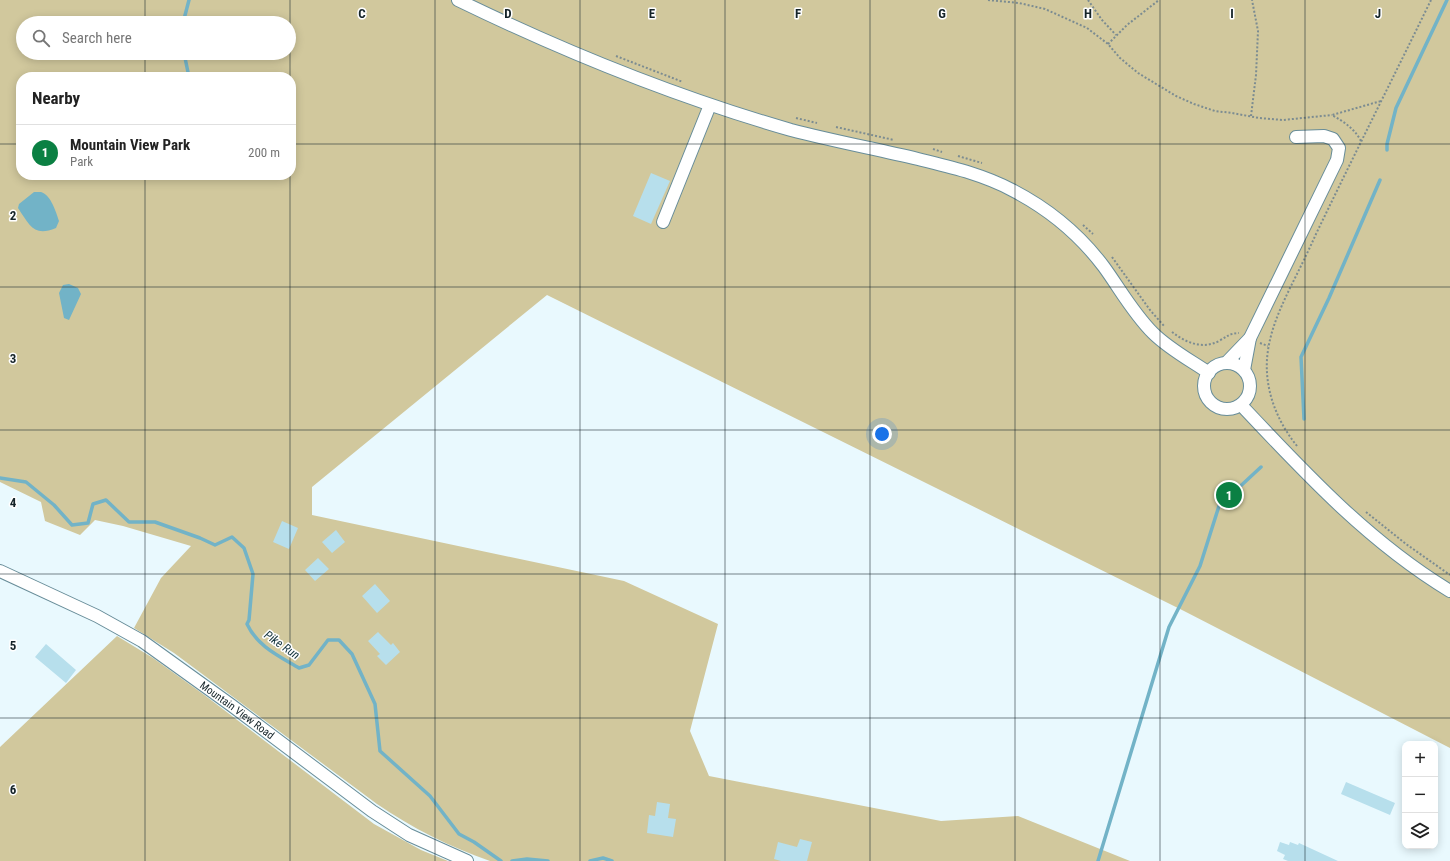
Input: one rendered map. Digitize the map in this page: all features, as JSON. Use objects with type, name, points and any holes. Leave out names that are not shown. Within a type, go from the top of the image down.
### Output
[{"type":"street","points":[[458,0],[572,52],[640,79],[710,104],[795,130],[955,168],[1009,188],[1037,204],[1069,230],[1084,244],[1103,266],[1132,307],[1153,333],[1175,351],[1209,373]]},
{"type":"street","points":[[663,222],[710,104]]},
{"type":"street","points":[[1244,370],[1250,338],[1337,160],[1339,148],[1334,139],[1324,136],[1296,137]]},
{"type":"street","points":[[1226,363],[1250,338]]},
{"type":"street","points":[[1226,363],[1236,365],[1244,370],[1249,379],[1250,388],[1247,398],[1240,405],[1232,409],[1218,408],[1211,402],[1204,390],[1205,381],[1209,373],[1216,366],[1226,363]]},
{"type":"street","points":[[1240,405],[1292,460],[1350,516],[1415,567],[1450,591]]},
{"type":"street","name":"Mountain View Road","points":[[0,572],[97,616],[142,642],[231,705],[372,811],[409,835],[467,861]]},
{"type":"path","points":[[988,0],[1011,1],[1045,9],[1087,28],[1108,44],[1120,58],[1138,73],[1176,96],[1215,111],[1283,120],[1332,115],[1381,100]]},
{"type":"path","points":[[1088,0],[1102,20],[1116,35]]},
{"type":"path","points":[[1108,44],[1116,35],[1159,0]]},
{"type":"path","points":[[1251,116],[1256,75],[1258,31],[1252,0]]},
{"type":"path","points":[[1299,448],[1286,432],[1273,406],[1268,382],[1268,346],[1275,319],[1431,0]]},
{"type":"path","points":[[612,55],[685,82]]},
{"type":"path","points":[[1332,115],[1353,129],[1361,141]]},
{"type":"path","points":[[796,118],[817,123]]},
{"type":"path","points":[[1078,220],[1094,235]]},
{"type":"path","points":[[1109,253],[1150,310],[1167,329],[1178,337],[1189,343],[1201,346],[1212,344],[1228,334],[1240,332],[1268,346]]},
{"type":"path","points":[[1365,511],[1406,544],[1450,575]]},
{"type":"shaded area","points":[[0,0],[1450,0],[1450,748],[1184,611],[547,295],[312,487],[312,515],[624,581],[718,624],[690,731],[709,776],[941,821],[1018,816],[1130,861],[490,861],[460,850],[390,813],[174,653],[134,628],[161,578],[191,546],[123,526],[95,520],[80,535],[45,521],[41,502],[0,482]]},
{"type":"shaded area","points":[[117,636],[153,658],[203,694],[374,824],[421,850],[448,861],[0,861],[0,747]]},
{"type":"water","points":[[34,192],[41,192],[45,194],[50,200],[59,221],[56,228],[42,231],[33,228],[29,225],[18,208],[19,204]]},
{"type":"water","points":[[69,284],[78,288],[81,294],[69,320],[64,318],[59,293],[63,285]]},
{"type":"building","points":[[651,173],[670,181],[651,224],[633,216]]},
{"type":"building","points":[[282,521],[298,528],[289,549],[273,542]]},
{"type":"building","points":[[336,530],[345,542],[332,553],[322,542]]},
{"type":"building","points":[[318,558],[329,569],[315,581],[305,570]]},
{"type":"building","points":[[375,584],[390,601],[377,613],[362,596]]},
{"type":"building","points":[[378,632],[391,645],[393,643],[400,652],[386,665],[377,656],[380,654],[368,641]]},
{"type":"building","points":[[46,644],[76,670],[66,683],[35,657]]},
{"type":"building","points":[[1346,782],[1395,803],[1390,815],[1341,794]]},
{"type":"building","points":[[657,802],[670,804],[668,818],[676,819],[673,837],[647,833],[649,815],[655,816]]},
{"type":"building","points":[[800,839],[812,842],[807,861],[781,861],[774,859],[778,842],[797,847]]},
{"type":"building","points":[[1280,842],[1289,845],[1290,842],[1298,845],[1299,843],[1338,861],[1288,861],[1283,859],[1285,855],[1277,851]]},
{"type":"waterway","points":[[185,16],[189,0]]},
{"type":"waterway","points":[[1387,150],[1387,144],[1396,108],[1447,0]]},
{"type":"waterway","points":[[185,60],[188,72]]},
{"type":"waterway","points":[[1304,419],[1301,357],[1329,298],[1380,180]]},
{"type":"waterway","points":[[1098,861],[1169,627],[1200,566],[1219,506],[1261,467]]},
{"type":"waterway","name":"Pike Run","points":[[0,478],[26,482],[54,505],[72,525],[88,523],[93,504],[106,500],[129,522],[155,522],[215,545],[232,537],[244,548],[253,574],[249,620],[247,624],[251,632],[269,650],[299,668],[309,665],[328,640],[339,640],[352,654],[375,704],[380,751],[430,796],[459,834],[474,842],[501,861]]},
{"type":"waterway","name":"Pike Run","points":[[590,861],[603,858],[612,861]]},
{"type":"waterway","name":"Pike Run","points":[[512,861],[527,859],[548,861]]},
{"type":"place","name":"Mountain View Park","points":[[1229,495]]}]
